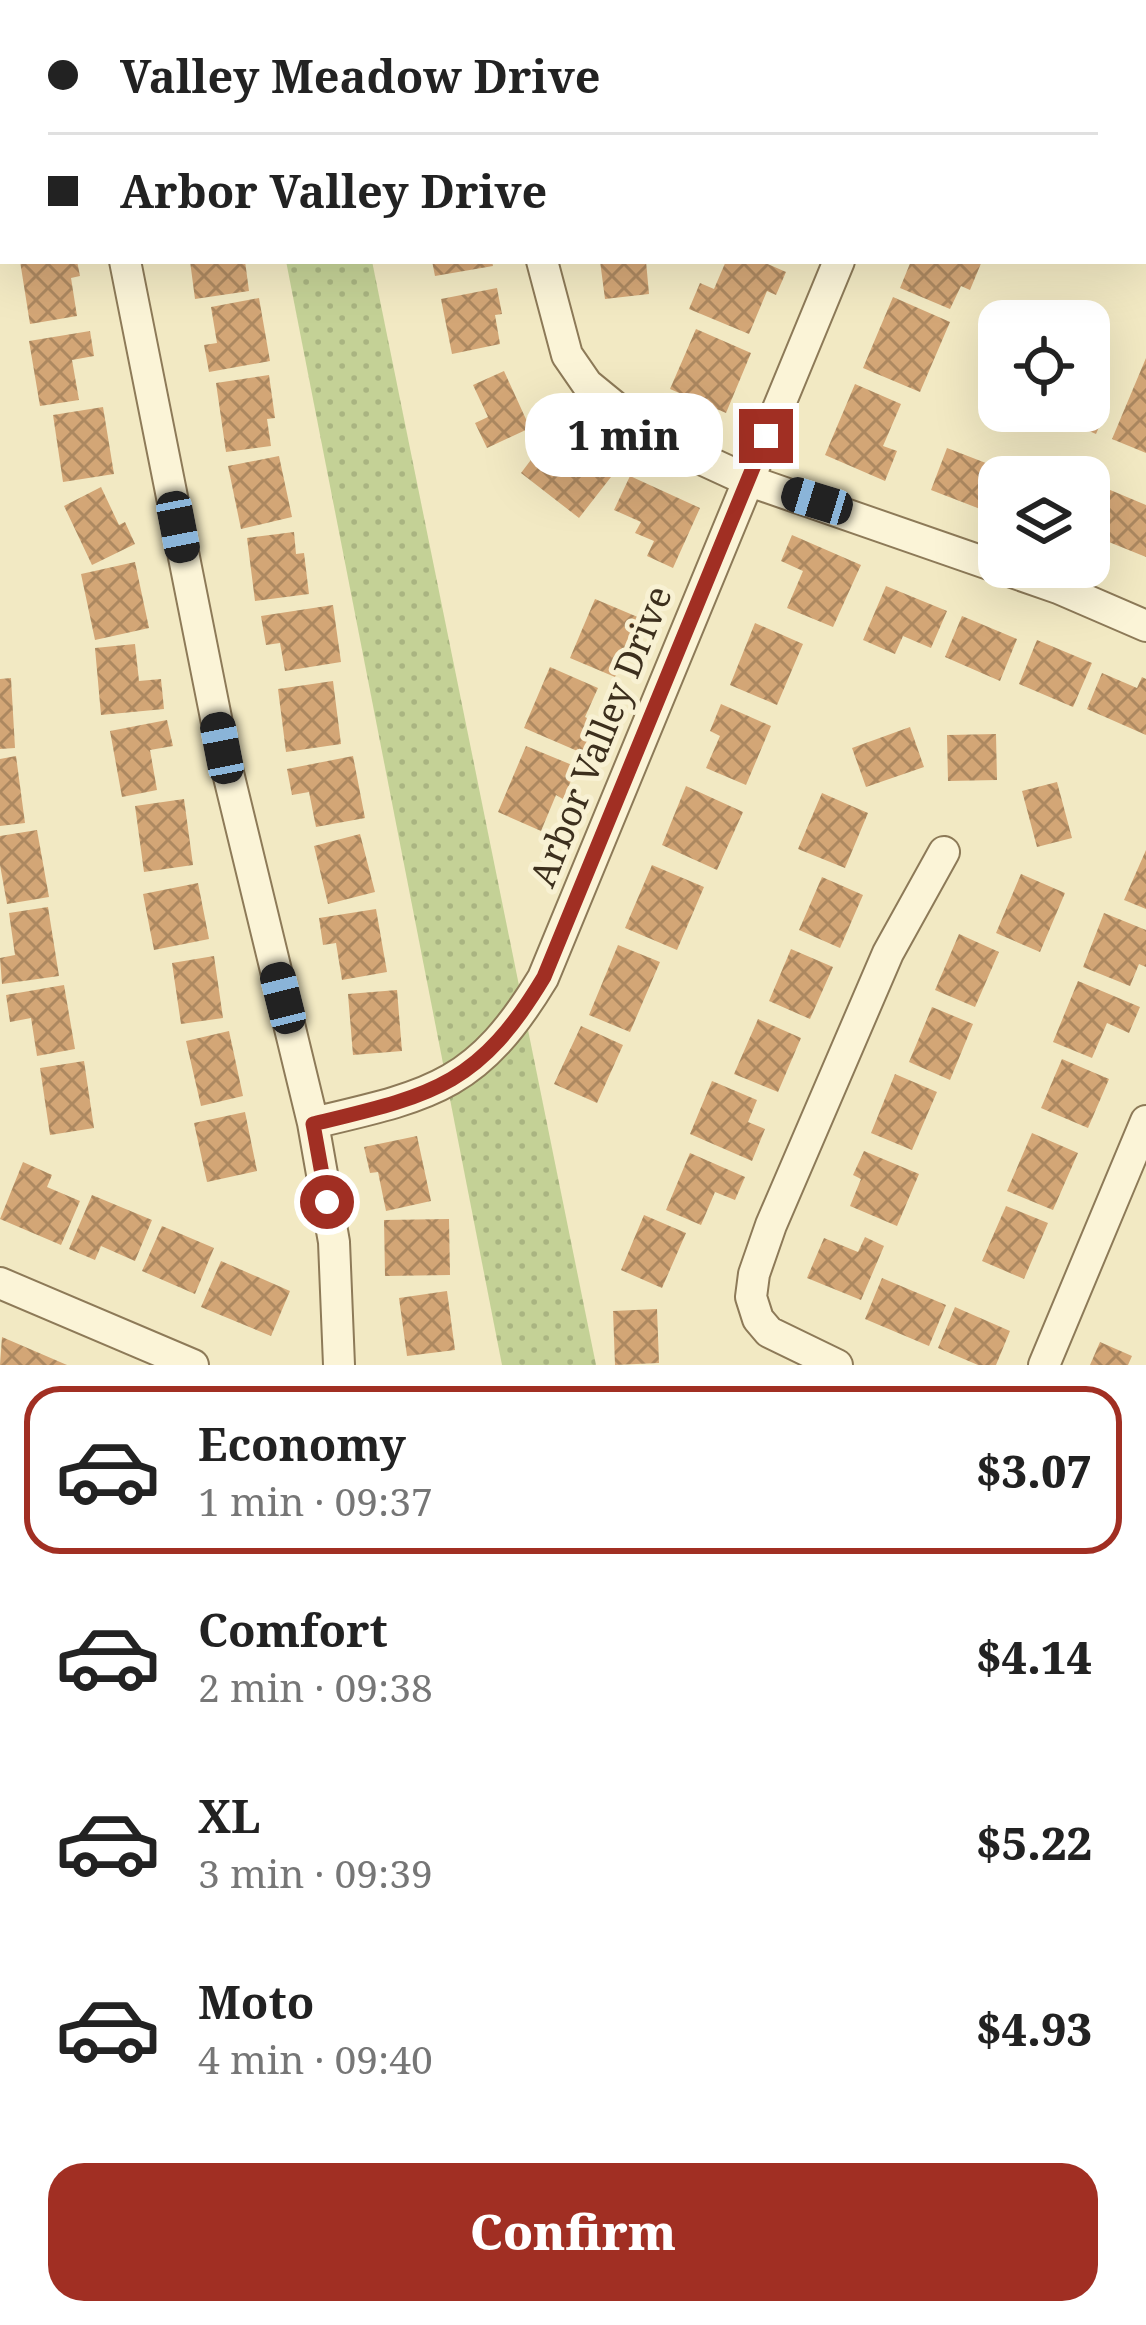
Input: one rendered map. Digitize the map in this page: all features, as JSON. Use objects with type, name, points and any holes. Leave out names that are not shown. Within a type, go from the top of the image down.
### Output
[{"type":"street","points":[[126,264],[222,748],[313,1124],[334,1242],[339,1365]]},
{"type":"street","points":[[543,264],[567,355],[587,384],[631,420],[747,480],[1058,588],[1146,626]]},
{"type":"street","name":"Arbor Valley Drive","points":[[313,1124],[450,1083],[483,1059],[518,1019],[544,977],[838,264]]},
{"type":"street","points":[[837,1365],[769,1332],[758,1319],[751,1297],[754,1274],[888,953],[944,852]]},
{"type":"street","points":[[1044,1365],[1146,1121]]},
{"type":"street","points":[[0,1283],[193,1365]]},
{"type":"green space","points":[[287,264],[373,264],[596,1365],[502,1365]]},
{"type":"building","points":[[20,264],[78,264],[80,276],[71,278],[77,316],[30,324]]},
{"type":"building","points":[[190,264],[245,264],[249,291],[195,299]]},
{"type":"building","points":[[433,264],[493,266],[435,276]]},
{"type":"building","points":[[600,264],[646,264],[649,294],[605,299]]},
{"type":"building","points":[[725,264],[768,264],[786,272],[776,295],[767,291],[749,334],[689,309],[700,283],[714,289]]},
{"type":"building","points":[[910,264],[981,264],[970,290],[961,286],[950,309],[900,288]]},
{"type":"building","points":[[497,288],[502,314],[495,315],[500,344],[452,354],[441,299]]},
{"type":"building","points":[[893,297],[950,322],[920,392],[863,368]]},
{"type":"building","points":[[259,298],[270,361],[209,372],[204,345],[217,343],[211,307]]},
{"type":"building","points":[[696,329],[751,353],[726,413],[670,389]]},
{"type":"building","points":[[90,331],[94,356],[72,360],[79,400],[40,406],[29,341]]},
{"type":"building","points":[[1146,358],[1146,453],[1112,439]]},
{"type":"building","points":[[504,371],[530,428],[487,448],[475,423],[488,417],[473,385]]},
{"type":"building","points":[[269,375],[275,418],[267,419],[271,446],[226,452],[216,383]]},
{"type":"building","points":[[855,384],[901,404],[883,446],[897,451],[885,481],[825,455]]},
{"type":"building","points":[[103,407],[114,474],[63,482],[53,415]]},
{"type":"building","points":[[552,432],[611,477],[579,518],[521,473]]},
{"type":"building","points":[[947,448],[978,460],[978,508],[931,490]]},
{"type":"building","points":[[279,456],[292,517],[241,529],[228,466]]},
{"type":"building","points":[[630,476],[700,508],[673,568],[647,556],[654,541],[635,533],[641,522],[614,510]]},
{"type":"building","points":[[101,487],[119,525],[125,522],[135,544],[92,565],[64,506]]},
{"type":"building","points":[[1110,490],[1146,505],[1146,557],[1110,542]]},
{"type":"building","points":[[294,532],[296,554],[304,553],[309,594],[255,601],[247,538]]},
{"type":"building","points":[[792,535],[861,565],[833,627],[787,608],[803,571],[781,561]]},
{"type":"building","points":[[135,562],[149,628],[95,640],[81,574]]},
{"type":"building","points":[[886,586],[947,611],[931,648],[903,636],[895,654],[863,640]]},
{"type":"building","points":[[595,599],[640,618],[615,677],[570,658]]},
{"type":"building","points":[[333,605],[341,662],[285,671],[280,643],[266,645],[261,616]]},
{"type":"building","points":[[962,616],[1017,639],[1000,681],[945,657]]},
{"type":"building","points":[[755,623],[803,644],[777,705],[730,685]]},
{"type":"building","points":[[1037,640],[1092,663],[1073,707],[1019,684]]},
{"type":"building","points":[[135,644],[139,681],[161,679],[164,709],[101,715],[95,648]]},
{"type":"building","points":[[550,667],[598,688],[585,717],[595,722],[582,753],[524,728]]},
{"type":"building","points":[[1102,673],[1137,688],[1142,677],[1146,679],[1146,735],[1087,709]]},
{"type":"building","points":[[11,678],[15,748],[0,749],[0,679]]},
{"type":"building","points":[[333,681],[341,744],[286,752],[278,689]]},
{"type":"building","points":[[721,704],[771,726],[746,785],[706,768],[720,736],[710,731]]},
{"type":"building","points":[[167,720],[173,746],[150,750],[157,790],[122,797],[110,731]]},
{"type":"building","points":[[910,727],[924,767],[866,787],[852,748]]},
{"type":"building","points":[[996,734],[997,780],[948,781],[947,735]]},
{"type":"building","points":[[526,746],[577,767],[563,799],[556,795],[541,831],[498,812]]},
{"type":"building","points":[[16,756],[25,823],[0,826],[0,759]]},
{"type":"building","points":[[353,756],[365,818],[316,827],[309,792],[292,795],[287,769]]},
{"type":"building","points":[[1057,782],[1072,838],[1037,847],[1022,791]]},
{"type":"building","points":[[686,786],[743,812],[717,870],[662,845]]},
{"type":"building","points":[[822,793],[868,813],[845,868],[798,849]]},
{"type":"building","points":[[184,799],[193,865],[144,872],[135,806]]},
{"type":"building","points":[[37,830],[49,897],[7,904],[0,836]]},
{"type":"building","points":[[360,834],[375,892],[328,904],[314,846]]},
{"type":"building","points":[[1146,850],[1146,909],[1124,900]]},
{"type":"building","points":[[652,865],[704,887],[677,950],[625,928]]},
{"type":"building","points":[[1021,874],[1065,893],[1040,952],[996,933]]},
{"type":"building","points":[[822,877],[863,895],[840,948],[799,930]]},
{"type":"building","points":[[198,883],[209,939],[154,950],[143,894]]},
{"type":"building","points":[[48,907],[59,976],[2,984],[0,958],[15,955],[9,913]]},
{"type":"building","points":[[376,909],[387,972],[342,980],[336,943],[323,945],[319,918]]},
{"type":"building","points":[[1104,913],[1146,930],[1146,967],[1139,964],[1130,986],[1083,967]]},
{"type":"building","points":[[959,934],[999,952],[975,1007],[935,990]]},
{"type":"building","points":[[618,945],[660,962],[630,1032],[589,1015]]},
{"type":"building","points":[[791,949],[833,967],[810,1019],[769,1001]]},
{"type":"building","points":[[214,956],[223,1018],[181,1024],[172,963]]},
{"type":"building","points":[[1078,981],[1140,1007],[1129,1033],[1107,1023],[1092,1058],[1053,1042]]},
{"type":"building","points":[[64,985],[75,1049],[37,1056],[31,1018],[10,1022],[6,995]]},
{"type":"building","points":[[397,990],[402,1051],[353,1055],[348,994]]},
{"type":"building","points":[[932,1007],[973,1024],[950,1080],[909,1062]]},
{"type":"building","points":[[758,1019],[801,1038],[778,1092],[734,1074]]},
{"type":"building","points":[[581,1026],[623,1045],[597,1103],[554,1084]]},
{"type":"building","points":[[229,1031],[243,1096],[201,1106],[186,1041]]},
{"type":"building","points":[[1062,1059],[1109,1079],[1088,1128],[1041,1108]]},
{"type":"building","points":[[84,1061],[94,1128],[50,1135],[40,1068]]},
{"type":"building","points":[[895,1074],[937,1092],[912,1150],[871,1133]]},
{"type":"building","points":[[712,1081],[757,1100],[748,1122],[765,1129],[752,1161],[690,1134]]},
{"type":"building","points":[[245,1112],[257,1171],[207,1182],[194,1123]]},
{"type":"building","points":[[1032,1133],[1078,1153],[1053,1210],[1007,1191]]},
{"type":"building","points":[[417,1136],[431,1201],[386,1211],[378,1172],[370,1173],[364,1147]]},
{"type":"building","points":[[864,1151],[919,1174],[897,1226],[850,1206],[861,1179],[853,1175]]},
{"type":"building","points":[[690,1153],[745,1177],[735,1200],[715,1192],[701,1225],[666,1210]]},
{"type":"building","points":[[23,1162],[52,1175],[47,1187],[80,1201],[61,1245],[0,1219]]},
{"type":"building","points":[[92,1195],[152,1220],[135,1261],[101,1246],[95,1260],[69,1249]]},
{"type":"building","points":[[1006,1206],[1048,1223],[1024,1279],[982,1261]]},
{"type":"building","points":[[644,1215],[686,1233],[662,1288],[621,1270]]},
{"type":"building","points":[[449,1219],[450,1275],[385,1276],[384,1220]]},
{"type":"building","points":[[162,1226],[214,1248],[195,1294],[142,1271]]},
{"type":"building","points":[[865,1237],[884,1246],[861,1300],[807,1278],[824,1238],[858,1252]]},
{"type":"building","points":[[221,1261],[290,1291],[271,1336],[201,1307]]},
{"type":"building","points":[[882,1278],[946,1305],[929,1346],[865,1319]]},
{"type":"building","points":[[447,1291],[455,1350],[407,1356],[399,1298]]},
{"type":"building","points":[[955,1307],[1010,1331],[996,1365],[978,1365],[938,1348]]},
{"type":"building","points":[[657,1309],[659,1363],[615,1365],[613,1311]]},
{"type":"building","points":[[2,1337],[67,1365],[0,1365]]},
{"type":"building","points":[[1100,1342],[1132,1356],[1128,1365],[1090,1365]]},
{"type":"route","points":[[327,1202],[313,1124],[450,1083],[483,1059],[518,1019],[544,977],[766,436]]}]
